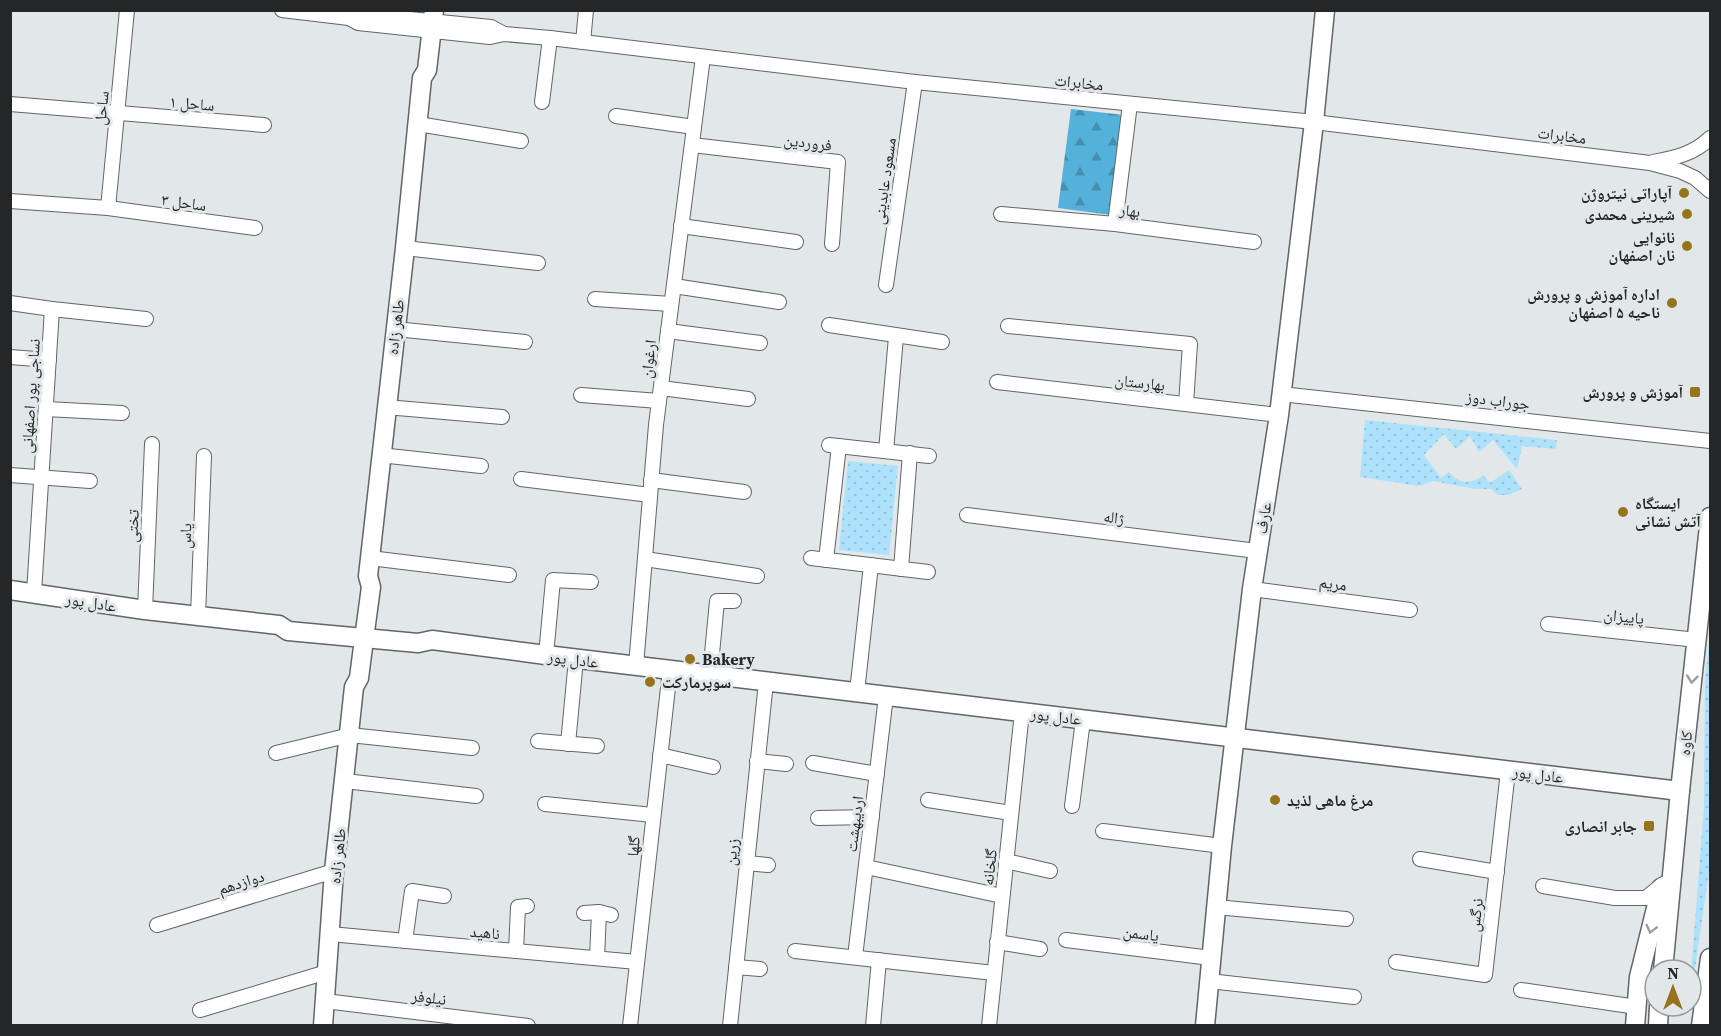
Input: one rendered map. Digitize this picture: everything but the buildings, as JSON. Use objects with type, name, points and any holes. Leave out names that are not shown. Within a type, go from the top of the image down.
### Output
[{"type":"main road","name":"عارف","points":[[1205,1026],[1222,846],[1252,589],[1279,415],[1325,10]]},
{"type":"main road","name":"طاهر زاده","points":[[323,1026],[334,871],[354,687],[349,677],[370,587],[368,576],[380,455],[418,124],[422,78],[418,70],[428,21]]},
{"type":"main road","name":"کاوه","points":[[1664,958],[1710,517]]},
{"type":"main road","name":"عادل پور","points":[[10,590],[144,610],[279,625],[288,621],[360,633],[421,634],[432,640],[576,659],[1680,791]]},
{"type":"main road","points":[[1635,1026],[1639,978],[1676,831]]},
{"type":"main road","points":[[1701,1026],[1710,958]]},
{"type":"street","name":"ساحل","points":[[108,208],[127,10]]},
{"type":"street","name":"مخابرات","points":[[282,10],[349,18],[358,14],[428,21],[490,37],[504,34],[550,38],[915,82],[1314,122],[1650,163]]},
{"type":"street","points":[[583,42],[586,10]]},
{"type":"street","points":[[542,102],[550,38]]},
{"type":"street","name":"ارغوان","points":[[636,666],[660,395],[703,57]]},
{"type":"street","name":"مسعود عابدینی","points":[[886,285],[915,82]]},
{"type":"street","name":"ساحل ۱","points":[[10,104],[264,125]]},
{"type":"street","points":[[1115,224],[1130,104]]},
{"type":"street","points":[[616,116],[694,127]]},
{"type":"street","points":[[418,124],[521,141]]},
{"type":"street","points":[[1650,163],[1680,156],[1699,148],[1710,138]]},
{"type":"street","name":"فروردین","points":[[692,144],[838,162],[832,244]]},
{"type":"street","points":[[1650,163],[1687,174],[1710,191]]},
{"type":"street","name":"ساحل ۳","points":[[10,201],[108,208],[255,228]]},
{"type":"street","name":"بهار","points":[[1000,214],[1115,224],[1254,242]]},
{"type":"street","points":[[681,226],[795,242]]},
{"type":"street","points":[[405,248],[538,263]]},
{"type":"street","points":[[674,286],[779,302]]},
{"type":"street","points":[[595,299],[671,304]]},
{"type":"street","points":[[10,303],[146,319]]},
{"type":"street","name":"نساجی پور اصفهانی","points":[[34,593],[52,309]]},
{"type":"street","points":[[829,325],[896,337],[942,342]]},
{"type":"street","points":[[1008,326],[1190,344],[1186,404]]},
{"type":"street","points":[[395,329],[525,342]]},
{"type":"street","points":[[668,331],[760,343]]},
{"type":"street","points":[[886,451],[896,337]]},
{"type":"street","points":[[10,357],[49,360]]},
{"type":"street","name":"بهارستان","points":[[997,382],[1279,415]]},
{"type":"street","name":"جوراب دوز","points":[[1281,393],[1710,441]]},
{"type":"street","points":[[581,395],[660,395],[748,399]]},
{"type":"street","points":[[386,407],[502,417]]},
{"type":"street","points":[[46,409],[122,413]]},
{"type":"street","name":"تختی","points":[[144,610],[152,444]]},
{"type":"street","points":[[826,560],[834,446],[929,456]]},
{"type":"street","points":[[901,569],[910,453]]},
{"type":"street","points":[[380,455],[481,466]]},
{"type":"street","name":"یاس","points":[[198,616],[204,456]]},
{"type":"street","points":[[10,475],[90,481]]},
{"type":"street","points":[[521,479],[650,495]]},
{"type":"street","points":[[651,480],[744,492]]},
{"type":"street","name":"ژاله","points":[[967,515],[1257,552]]},
{"type":"street","points":[[370,558],[509,575]]},
{"type":"street","points":[[811,558],[928,572]]},
{"type":"street","points":[[645,559],[757,576]]},
{"type":"street","points":[[857,692],[871,565]]},
{"type":"street","points":[[546,655],[553,580],[591,582]]},
{"type":"street","name":"مریم","points":[[1252,589],[1410,610]]},
{"type":"street","points":[[710,675],[717,601],[734,601]]},
{"type":"street","name":"پاییزان","points":[[1548,624],[1697,640]]},
{"type":"street","points":[[567,744],[576,659]]},
{"type":"street","name":"گلها","points":[[630,1026],[670,670]]},
{"type":"street","name":"زرین","points":[[730,1026],[766,682]]},
{"type":"street","name":"اردیبهشت","points":[[855,957],[886,696]]},
{"type":"street","name":"گلخانه","points":[[988,1026],[1022,712]]},
{"type":"street","points":[[1072,806],[1083,720]]},
{"type":"street","points":[[276,753],[350,735],[472,748]]},
{"type":"street","points":[[538,741],[597,746]]},
{"type":"street","points":[[660,755],[713,767]]},
{"type":"street","points":[[757,761],[786,765]]},
{"type":"street","points":[[813,763],[877,774]]},
{"type":"street","name":"نرگس","points":[[1396,962],[1485,975],[1508,771]]},
{"type":"street","points":[[345,781],[476,796]]},
{"type":"street","points":[[928,801],[1011,813]]},
{"type":"street","points":[[545,804],[653,815]]},
{"type":"street","points":[[818,818],[872,817]]},
{"type":"street","points":[[1103,831],[1222,846]]},
{"type":"street","points":[[1420,859],[1497,872]]},
{"type":"street","points":[[1006,861],[1050,871]]},
{"type":"street","points":[[747,863],[768,865]]},
{"type":"street","points":[[866,867],[1002,896]]},
{"type":"street","name":"دوازدهم","points":[[158,925],[334,871]]},
{"type":"street","points":[[1543,886],[1615,898],[1646,898],[1663,884]]},
{"type":"street","points":[[405,941],[412,891],[444,896]]},
{"type":"street","points":[[516,951],[518,907],[527,906]]},
{"type":"street","points":[[1216,907],[1346,919]]},
{"type":"street","points":[[584,913],[605,914],[597,958]]},
{"type":"street","name":"ناهید","points":[[330,934],[637,962]]},
{"type":"street","name":"یاسمن","points":[[1066,940],[1211,958]]},
{"type":"street","points":[[997,942],[1040,949]]},
{"type":"street","points":[[795,951],[994,973]]},
{"type":"street","points":[[873,1026],[879,960]]},
{"type":"street","points":[[736,967],[760,969]]},
{"type":"street","points":[[200,1010],[327,972]]},
{"type":"street","points":[[1209,981],[1354,998]]},
{"type":"street","points":[[1521,990],[1637,1007]]},
{"type":"street","name":"نیلوفر","points":[[325,1001],[528,1026]]},
{"type":"shaded area","points":[[1365,420],[1557,440],[1556,449],[1522,446],[1517,469],[1493,440],[1479,452],[1470,436],[1456,449],[1444,434],[1424,455],[1441,478],[1449,472],[1461,481],[1470,482],[1483,475],[1490,483],[1509,470],[1522,489],[1508,495],[1498,495],[1491,489],[1476,489],[1433,481],[1419,486],[1360,477]]},
{"type":"shaded area","points":[[848,461],[898,466],[889,555],[839,550]]},
{"type":"shaded area","points":[[1710,630],[1710,865],[1697,958],[1692,958],[1704,807],[1705,683]]},
{"type":"green space","points":[[1071,109],[1124,115],[1111,215],[1058,208]]},
{"type":"place","name":"آپاراتی نیتروژن","points":[[1684,193]]},
{"type":"place","name":"شیرینی محمدی","points":[[1687,214]]},
{"type":"place","name":"نانوایی نان اصفهان","points":[[1687,246]]},
{"type":"place","name":"اداره آموزش و پرورش ناحیه ۵ اصفهان","points":[[1672,303]]},
{"type":"place","name":"آموزش و پرورش","points":[[1695,392]]},
{"type":"place","name":"ایستگاه آتش نشانی","points":[[1623,512]]},
{"type":"place","name":"Bakery","points":[[690,659]]},
{"type":"place","name":"سوپرمارکت","points":[[650,682]]},
{"type":"place","name":"مرغ ماهی لذید","points":[[1275,800]]},
{"type":"place","name":"جابر انصاری","points":[[1649,826]]}]
